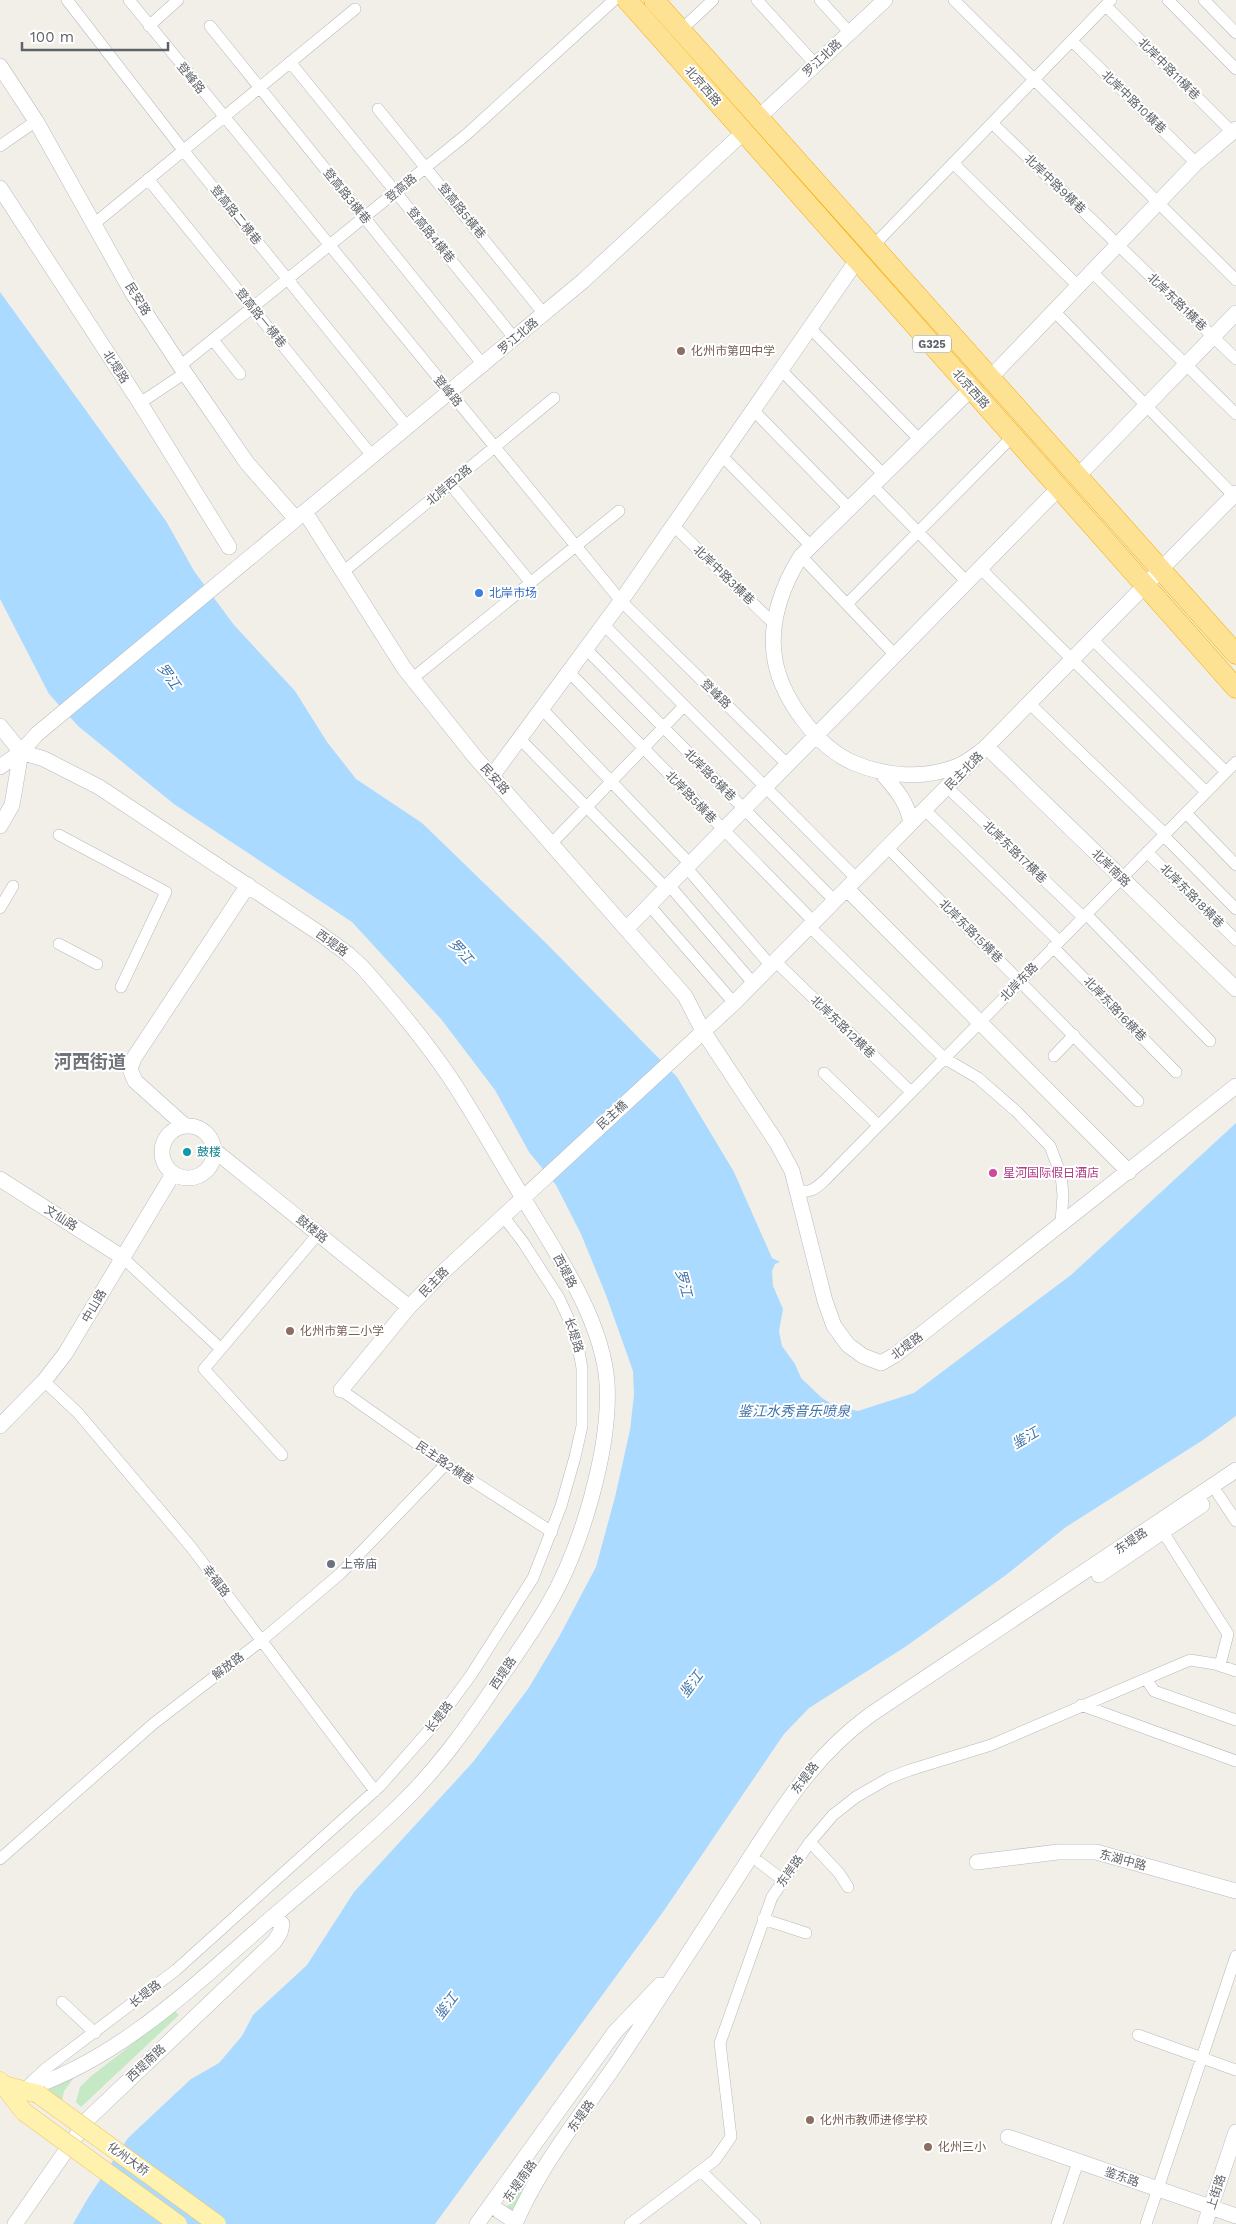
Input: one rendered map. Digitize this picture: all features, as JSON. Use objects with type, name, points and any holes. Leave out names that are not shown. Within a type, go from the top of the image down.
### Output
[{"type":"highway","name":"北京西路","points":[[627,0],[1236,688]]},
{"type":"highway","name":"北京西路","points":[[654,0],[1236,654]]},
{"type":"main road","points":[[2,2083],[31,2092]]},
{"type":"main road","name":"化州大桥","points":[[2,2083],[24,2112],[178,2224]]},
{"type":"main road","name":"化州大桥","points":[[31,2092],[217,2224]]},
{"type":"street","name":"登高路二横巷","points":[[67,0],[183,150],[408,428]]},
{"type":"street","name":"登峰路","points":[[129,0],[449,394],[621,601],[788,764]]},
{"type":"street","points":[[149,26],[178,0]]},
{"type":"street","name":"登高路","points":[[140,403],[182,370],[213,340],[474,128],[614,0]]},
{"type":"street","points":[[680,30],[714,0]]},
{"type":"street","points":[[757,0],[815,64]]},
{"type":"street","points":[[820,0],[850,33]]},
{"type":"street","name":"罗江北路","points":[[759,117],[885,0]]},
{"type":"street","points":[[954,0],[1156,203],[1236,280]]},
{"type":"street","points":[[1168,0],[1236,69]]},
{"type":"street","points":[[1204,0],[1236,33]]},
{"type":"street","points":[[873,246],[1109,3]]},
{"type":"street","name":"北岸中路11橫巷","points":[[1109,3],[1234,130]]},
{"type":"street","points":[[94,224],[354,9]]},
{"type":"street","name":"登高路3橫巷","points":[[210,26],[484,366]]},
{"type":"street","name":"北岸中路10橫巷","points":[[1072,41],[1196,163]]},
{"type":"street","name":"登高路4橫巷","points":[[290,62],[515,339]]},
{"type":"street","name":"民安路","points":[[0,66],[36,121],[134,294],[182,370],[248,463],[301,516],[343,572],[413,678],[492,776],[685,996],[703,1031]]},
{"type":"street","name":"登高路5橫巷","points":[[378,109],[544,314]]},
{"type":"street","points":[[0,146],[36,121]]},
{"type":"street","name":"北岸中路9橫巷","points":[[992,123],[1117,244]]},
{"type":"street","points":[[990,378],[1156,203],[1196,163],[1234,130]]},
{"type":"street","name":"罗江北路","points":[[0,767],[21,752],[38,734],[283,530],[484,366],[583,281],[744,132]]},
{"type":"street","points":[[953,163],[1078,286]]},
{"type":"street","name":"登高路一横巷","points":[[148,179],[373,457]]},
{"type":"street","name":"北堤路","points":[[0,188],[140,403],[229,547]]},
{"type":"street","name":"北岸东路1横巷","points":[[1117,244],[1236,359]]},
{"type":"street","points":[[492,776],[621,601],[857,260]]},
{"type":"street","points":[[1092,271],[1236,414]]},
{"type":"street","points":[[1054,311],[1235,495]]},
{"type":"street","points":[[1077,477],[1236,313]]},
{"type":"street","points":[[810,327],[919,439]]},
{"type":"street","points":[[213,340],[240,374]]},
{"type":"street","points":[[780,369],[883,474]]},
{"type":"street","points":[[971,389],[806,551],[782,595],[775,624],[774,655],[784,687],[794,706],[817,734],[835,751],[853,763],[880,771],[916,775],[932,773],[959,765],[987,747]]},
{"type":"street","name":"北岸西2路","points":[[343,572],[554,398]]},
{"type":"street","points":[[753,410],[848,508]]},
{"type":"street","points":[[847,604],[1013,436]]},
{"type":"street","points":[[721,455],[806,551],[847,604],[895,655]]},
{"type":"street","points":[[450,484],[530,583]]},
{"type":"street","points":[[872,485],[967,582]]},
{"type":"street","points":[[626,929],[1059,488]]},
{"type":"street","name":"民主北路","points":[[687,1046],[753,984],[926,810],[1071,659],[1235,495]]},
{"type":"street","points":[[413,678],[619,511]]},
{"type":"street","name":"北岸中路3横巷","points":[[673,525],[775,624]]},
{"type":"street","points":[[980,568],[1206,792]]},
{"type":"street","points":[[604,625],[765,787],[980,1022],[1129,1172]]},
{"type":"street","points":[[1092,638],[1226,772]]},
{"type":"street","name":"北岸路6橫巷","points":[[586,649],[835,901]]},
{"type":"street","name":"北岸路5橫巷","points":[[569,672],[944,1058],[978,1078],[1016,1111],[1050,1146],[1061,1176],[1063,1194],[1061,1222]]},
{"type":"street","points":[[1029,703],[1164,834],[1236,908]]},
{"type":"street","points":[[551,844],[684,706]]},
{"type":"street","name":"北岸东路12横巷","points":[[542,709],[688,865],[773,963],[911,1092]]},
{"type":"street","points":[[0,726],[21,752],[12,805],[0,826]]},
{"type":"street","points":[[520,738],[667,886],[753,984]]},
{"type":"street","name":"北岸南路","points":[[987,747],[1236,989]]},
{"type":"street","name":"西堤路","points":[[21,752],[44,759],[99,787],[248,885],[348,954],[369,976],[448,1075],[552,1248],[585,1310],[598,1342],[606,1371],[607,1421],[604,1444],[580,1530],[550,1602],[490,1693],[441,1760],[402,1804],[337,1864],[186,1993],[105,2052],[44,2083],[31,2092]]},
{"type":"street","name":"北岸东路","points":[[804,1190],[878,1126],[1236,762]]},
{"type":"street","points":[[880,771],[902,795],[909,810],[911,823],[900,835]]},
{"type":"street","name":"北岸东路17横巷","points":[[947,787],[1085,916],[1210,1040]]},
{"type":"street","name":"北岸东路16横巷","points":[[926,810],[1056,944],[1176,1072]]},
{"type":"street","points":[[1186,813],[1236,865]]},
{"type":"street","points":[[59,835],[166,892],[121,987]]},
{"type":"street","name":"北岸东路15横巷","points":[[888,848],[1138,1101]]},
{"type":"street","name":"北岸东路18横巷","points":[[1147,852],[1236,940]]},
{"type":"street","points":[[184,1125],[135,1082],[130,1069],[134,1058],[248,885]]},
{"type":"street","points":[[0,908],[13,886]]},
{"type":"street","points":[[649,905],[734,1002]]},
{"type":"street","points":[[59,944],[97,964]]},
{"type":"street","name":"北堤路","points":[[703,1031],[780,1149],[804,1190],[801,1208],[825,1301],[834,1326],[848,1345],[863,1356],[881,1363],[903,1350],[1038,1244],[1061,1222],[1129,1172],[1236,1086]]},
{"type":"street","points":[[1054,1056],[1074,1035]]},
{"type":"street","name":"民主橋","points":[[536,1184],[687,1046]]},
{"type":"street","points":[[824,1073],[878,1126]]},
{"type":"street","points":[[184,1125],[194,1126],[206,1133],[212,1141],[214,1150],[210,1166],[197,1176],[189,1178],[173,1174],[164,1162],[162,1146],[170,1132],[184,1125]]},
{"type":"street","name":"鼓楼路","points":[[214,1150],[409,1308]]},
{"type":"street","name":"中山路","points":[[0,1426],[44,1381],[96,1305],[122,1257],[173,1174]]},
{"type":"street","name":"文仙路","points":[[0,1179],[122,1257]]},
{"type":"street","name":"民主路","points":[[341,1390],[409,1308],[443,1272],[536,1184]]},
{"type":"street","name":"长堤路","points":[[31,2092],[44,2070],[176,1970],[375,1791],[438,1720],[471,1675],[533,1578],[552,1532],[579,1441],[584,1385],[580,1354],[570,1320],[559,1298],[523,1242],[503,1216]]},
{"type":"street","points":[[282,1455],[204,1369],[318,1234]]},
{"type":"street","points":[[122,1257],[220,1349]]},
{"type":"street","name":"幸福路","points":[[44,1381],[78,1413],[191,1547],[375,1791]]},
{"type":"street","name":"民主路2横巷","points":[[341,1390],[446,1464],[552,1532]]},
{"type":"street","name":"解放路","points":[[0,1859],[168,1711],[261,1641],[348,1567],[446,1464]]},
{"type":"street","name":"东堤路","points":[[519,2223],[546,2184],[571,2139],[685,1958],[805,1776],[838,1740],[870,1715],[1236,1470]]},
{"type":"street","name":"东堤路","points":[[571,2139],[813,1782],[833,1758],[876,1723],[1236,1482]]},
{"type":"street","points":[[1218,1494],[1236,1522]]},
{"type":"street","points":[[1163,1532],[1228,1634],[1220,1666]]},
{"type":"street","name":"东岸路","points":[[630,2224],[715,2160],[731,2137],[720,2043],[772,1897],[810,1842],[843,1806],[867,1789],[889,1778],[991,1745],[1081,1705],[1147,1680],[1190,1660],[1236,1671]]},
{"type":"street","points":[[1147,1680],[1154,1691],[1236,1720]]},
{"type":"street","points":[[1081,1705],[1236,1761]]},
{"type":"street","points":[[810,1842],[839,1873],[848,1887]]},
{"type":"street","name":"东湖中路","points":[[977,1862],[1058,1852],[1096,1852],[1236,1891]]},
{"type":"street","points":[[759,1862],[783,1880]]},
{"type":"street","name":"西堤南路","points":[[15,2224],[88,2119],[274,1942],[282,1924],[274,1916]]},
{"type":"street","points":[[763,1919],[806,1933]]},
{"type":"street","points":[[1146,2224],[1236,1956]]},
{"type":"street","points":[[543,2139],[615,2032],[685,1958]]},
{"type":"street","points":[[62,2002],[94,2033]]},
{"type":"street","points":[[1138,2035],[1236,2070]]},
{"type":"street","name":"上街路","points":[[1205,2224],[1236,2132]]},
{"type":"street","name":"鉴东路","points":[[1008,2138],[1236,2216]]},
{"type":"street","points":[[543,2139],[571,2139]]},
{"type":"street","name":"东堤南路","points":[[490,2224],[543,2139]]},
{"type":"street","name":"东堤南路","points":[[477,2224],[543,2139]]},
{"type":"street","points":[[1060,2223],[1078,2162]]},
{"type":"street","points":[[701,2170],[755,2224]]},
{"type":"street","points":[[499,2211],[519,2223]]},
{"type":"green space","points":[[175,2011],[179,2015],[81,2107],[76,2102],[80,2087],[90,2077]]},
{"type":"green space","points":[[71,2077],[73,2079],[64,2091],[62,2101],[48,2090]]},
{"type":"green space","points":[[541,2159],[543,2161],[516,2212],[507,2207]]},
{"type":"water","points":[[0,292],[166,521],[194,571],[234,625],[295,691],[327,742],[356,779],[422,823],[547,944],[677,1077],[734,1172],[772,1258],[780,1262],[775,1264],[772,1271],[773,1286],[783,1309],[779,1331],[782,1346],[795,1364],[801,1378],[822,1398],[835,1406],[858,1411],[914,1393],[1071,1275],[1236,1123],[1236,1416],[1203,1440],[1066,1527],[1006,1575],[905,1647],[809,1708],[784,1734],[663,1912],[435,2224],[73,2224],[128,2138],[191,2079],[219,2063],[242,2036],[253,2015],[307,1965],[354,1892],[473,1762],[528,1689],[559,1637],[596,1567],[615,1497],[630,1430],[634,1395],[633,1371],[606,1295],[581,1234],[556,1185],[529,1152],[495,1090],[441,1019],[352,922],[174,804],[78,726],[49,694],[0,599]]},
{"type":"place","name":"化州市第四中学","points":[[681,351]]},
{"type":"place","name":"北岸市场","points":[[479,593]]},
{"type":"place","name":"鼓楼","points":[[187,1152]]},
{"type":"place","name":"星河国际假日酒店","points":[[993,1173]]},
{"type":"place","name":"化州市第二小学","points":[[290,1331]]},
{"type":"place","name":"上帝庙","points":[[331,1564]]},
{"type":"place","name":"化州市教师进修学校","points":[[810,2120]]},
{"type":"place","name":"化州三小","points":[[928,2147]]},
{"type":"district","name":"河西街道","points":[[90,1061]]},
{"type":"water label","name":"罗江","points":[[169,676]]},
{"type":"water label","name":"罗江","points":[[461,951]]},
{"type":"water label","name":"罗江","points":[[684,1283]]},
{"type":"water label","name":"鉴江水秀音乐喷泉","points":[[794,1411]]},
{"type":"water label","name":"鉴江","points":[[1025,1438]]},
{"type":"water label","name":"鉴江","points":[[691,1684]]},
{"type":"water label","name":"鉴江","points":[[446,2006]]}]
